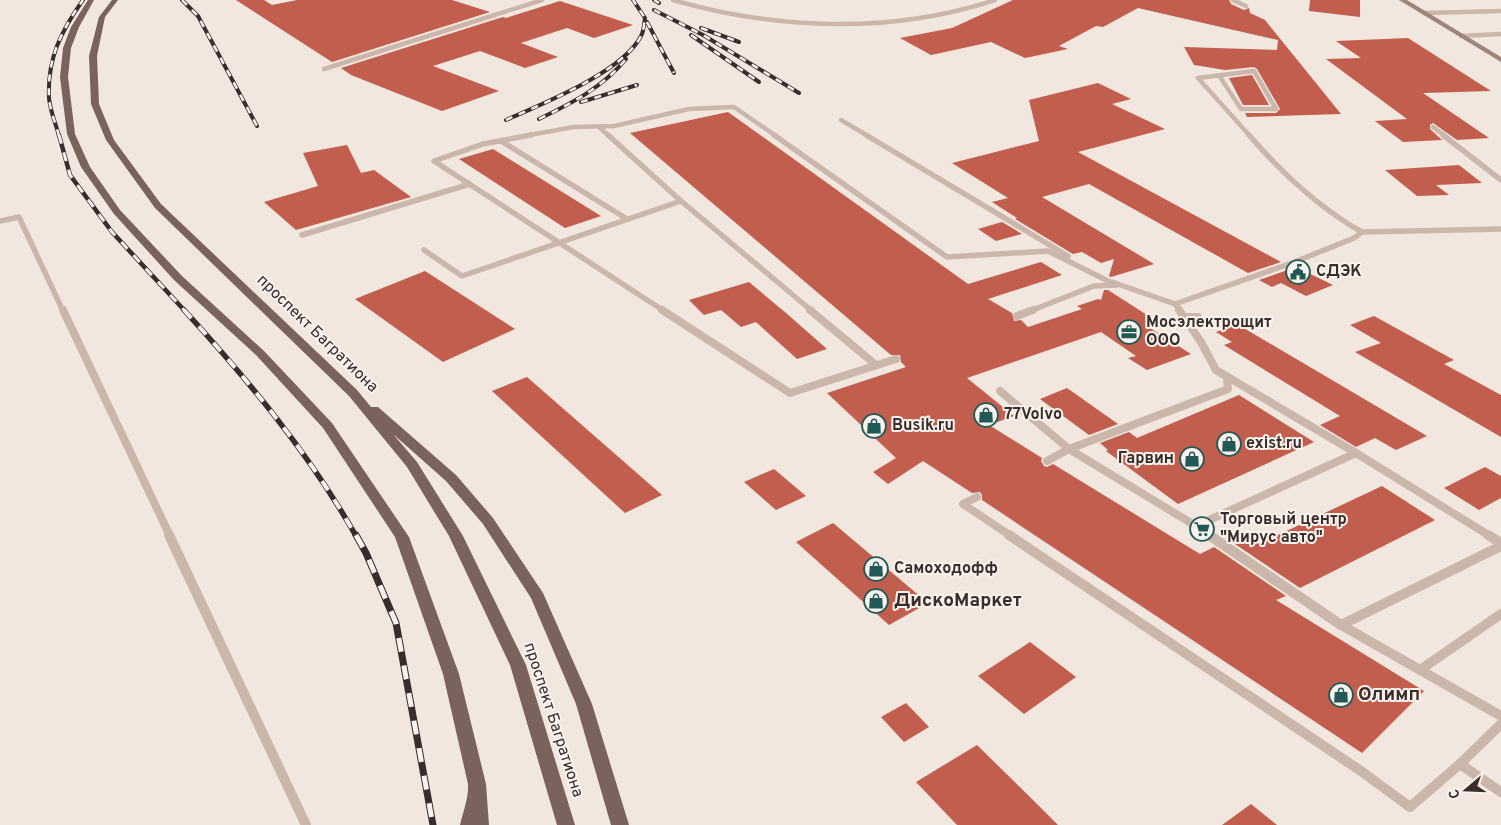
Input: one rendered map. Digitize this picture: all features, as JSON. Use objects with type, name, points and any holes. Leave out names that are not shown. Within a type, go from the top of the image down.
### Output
[{"type":"main road","points":[[91,0],[75,26],[67,48],[64,77],[71,134],[86,167],[117,212],[178,278],[260,354],[328,426],[402,537],[451,674],[476,784],[480,825]]},
{"type":"main road","name":"проспект Багратиона","points":[[115,0],[102,17],[94,56],[95,104],[110,140],[158,206],[353,393],[412,465],[456,536],[518,665],[566,825]]},
{"type":"main road","points":[[353,393],[408,438],[452,478],[488,521],[538,597],[584,704],[620,825]]},
{"type":"main road","points":[[469,825],[476,784]]},
{"type":"street","points":[[1402,0],[1501,60]]},
{"type":"lane","points":[[324,69],[542,0]]},
{"type":"lane","points":[[673,0],[759,18],[808,23],[924,18],[959,11],[995,0]]},
{"type":"lane","points":[[1233,0],[1246,6]]},
{"type":"lane","points":[[1424,13],[1501,11]]},
{"type":"lane","points":[[1461,36],[1501,34]]},
{"type":"lane","points":[[1220,76],[1241,109],[1276,110],[1254,71],[1198,78],[1276,166],[1342,221],[1362,232],[1501,229]]},
{"type":"lane","points":[[896,359],[790,393],[434,161],[483,144],[574,127],[614,126],[689,109],[734,107],[946,257],[1048,251],[1116,285],[1155,295],[1175,304],[1201,342],[1216,370],[1356,452],[1501,544]]},
{"type":"lane","points":[[841,120],[1116,285]]},
{"type":"lane","points":[[599,127],[681,201],[876,365]]},
{"type":"lane","points":[[1433,127],[1501,180]]},
{"type":"lane","points":[[501,141],[627,219]]},
{"type":"lane","points":[[302,235],[470,184]]},
{"type":"lane","points":[[424,250],[462,276],[681,201]]},
{"type":"lane","points":[[0,221],[19,217],[306,825]]},
{"type":"lane","points":[[1175,304],[1292,263],[1354,238],[1362,232]]},
{"type":"lane","points":[[1017,316],[1094,286],[1116,285]]},
{"type":"lane","points":[[1183,317],[1198,317]]},
{"type":"lane","points":[[1047,461],[1069,449],[1228,389],[1227,378]]},
{"type":"lane","points":[[1000,391],[1069,449],[1196,526],[1341,625],[1501,716]]},
{"type":"lane","points":[[1196,526],[1356,452]]},
{"type":"lane","points":[[977,497],[963,504],[1360,771],[1410,807],[1460,764],[1501,724]]},
{"type":"lane","points":[[1341,625],[1501,544]]},
{"type":"lane","points":[[1420,670],[1501,614]]},
{"type":"lane","points":[[1460,764],[1501,792]]},
{"type":"building","points":[[236,0],[264,0],[272,5],[297,0],[452,0],[490,12],[332,62]]},
{"type":"building","points":[[1013,0],[1229,0],[1231,4],[1244,10],[1249,8],[1250,13],[1265,20],[1341,114],[1247,117],[1245,113],[1276,113],[1280,109],[1257,69],[1254,67],[1225,70],[1194,65],[1184,47],[1277,50],[1278,40],[1138,8],[1103,27],[1096,26],[1059,46],[1068,49],[1025,58],[991,42],[931,55],[900,38],[952,28]]},
{"type":"building","points":[[1310,0],[1360,0],[1360,17],[1309,11]]},
{"type":"building","points":[[560,1],[633,25],[594,38],[567,28],[521,43],[558,57],[525,68],[480,51],[433,66],[499,91],[442,111],[351,75],[341,68],[503,17],[506,18]]},
{"type":"building","points":[[1408,38],[1491,91],[1423,93],[1489,138],[1457,140],[1433,123],[1430,125],[1430,129],[1442,140],[1403,142],[1375,121],[1407,119],[1326,59],[1361,58],[1336,41]]},
{"type":"building","points":[[1252,75],[1269,105],[1243,105],[1229,78]]},
{"type":"building","points":[[1098,83],[1131,99],[1112,104],[1165,129],[1078,152],[1281,262],[1248,273],[1089,184],[1042,197],[1154,264],[1111,277],[1109,276],[1114,259],[1101,263],[1082,252],[1073,254],[1015,219],[1017,218],[992,202],[1008,198],[952,163],[1039,141],[1029,100]]},
{"type":"building","points":[[728,112],[968,284],[1041,262],[1062,275],[988,299],[1012,313],[1014,321],[1021,320],[1028,327],[1082,309],[1077,306],[1098,299],[1101,300],[1104,290],[1108,290],[1158,322],[1147,326],[1191,354],[1147,370],[1128,358],[1136,356],[1101,332],[967,378],[1014,416],[989,425],[1042,458],[1041,461],[1044,466],[1047,467],[1053,464],[1200,554],[1214,547],[1286,596],[1276,600],[1424,691],[1362,753],[982,500],[980,492],[972,493],[923,461],[888,484],[873,472],[896,458],[827,393],[906,367],[901,362],[900,355],[891,355],[630,133]]},
{"type":"building","points":[[347,145],[361,173],[374,170],[411,197],[296,230],[264,202],[318,186],[303,153]]},
{"type":"building","points":[[493,149],[601,216],[565,228],[459,159]]},
{"type":"building","points":[[1459,165],[1482,183],[1436,185],[1449,195],[1417,196],[1385,170]]},
{"type":"building","points":[[1002,222],[1022,234],[996,241],[978,229]]},
{"type":"building","points":[[1296,267],[1333,285],[1306,296],[1281,283],[1272,287],[1259,280]]},
{"type":"building","points":[[425,271],[515,329],[443,362],[355,299]]},
{"type":"building","points":[[749,282],[827,349],[797,359],[756,322],[741,327],[721,310],[704,315],[689,300]]},
{"type":"building","points":[[1374,316],[1454,360],[1444,364],[1501,395],[1501,437],[1355,352],[1381,343],[1350,325]]},
{"type":"building","points":[[1237,324],[1427,436],[1396,450],[1375,438],[1356,447],[1320,425],[1340,416],[1224,345],[1232,342],[1216,332]]},
{"type":"building","points":[[527,377],[662,495],[625,513],[492,391]]},
{"type":"building","points":[[1067,388],[1118,424],[1089,435],[1040,399]]},
{"type":"building","points":[[1239,395],[1314,442],[1178,504],[1106,451],[1108,450],[1100,443],[1129,432],[1137,438]]},
{"type":"building","points":[[1485,467],[1501,476],[1501,498],[1479,510],[1444,488]]},
{"type":"building","points":[[774,469],[806,496],[776,510],[744,482]]},
{"type":"building","points":[[1382,486],[1435,520],[1300,588],[1229,540],[1245,533],[1259,544]]},
{"type":"building","points":[[833,523],[928,603],[889,625],[796,542]]},
{"type":"building","points":[[1030,642],[1076,677],[1024,714],[978,676]]},
{"type":"building","points":[[906,703],[929,727],[904,742],[881,717]]},
{"type":"building","points":[[977,745],[1058,825],[957,825],[916,782]]},
{"type":"building","points":[[1251,804],[1277,825],[1222,825]]},
{"type":"railway","points":[[59,136],[49,98],[50,71],[62,34],[83,0]]},
{"type":"railway","points":[[182,0],[198,16],[257,126]]},
{"type":"railway","points":[[506,120],[580,86],[617,62],[632,49],[642,34],[645,18],[633,0]]},
{"type":"railway","points":[[654,0],[659,3]]},
{"type":"railway","points":[[654,10],[703,35],[799,93]]},
{"type":"railway","points":[[647,22],[674,73]]},
{"type":"railway","points":[[701,28],[739,42]]},
{"type":"railway","points":[[691,35],[759,82]]},
{"type":"railway","points":[[539,119],[575,101],[597,87],[626,59]]},
{"type":"railway","points":[[581,102],[637,85]]},
{"type":"railway","points":[[59,135],[70,175],[112,232],[185,311]]},
{"type":"railway","points":[[184,310],[254,390],[298,446],[338,505],[356,536]]},
{"type":"railway","points":[[356,535],[366,553],[396,623],[433,825]]},
{"type":"place","name":"СДЭК","points":[[1298,272]]},
{"type":"place","name":"Мосэлектрощит ООО","points":[[1129,332]]},
{"type":"place","name":"77Volvo","points":[[986,415]]},
{"type":"place","name":"Busik.ru","points":[[874,426]]},
{"type":"place","name":"exist.ru","points":[[1229,444]]},
{"type":"place","name":"Гарвин","points":[[1192,459]]},
{"type":"place","name":"Торговый центр \"Мирус авто\"","points":[[1202,529]]},
{"type":"place","name":"Самоходофф","points":[[876,569]]},
{"type":"place","name":"ДискоМаркет","points":[[876,601]]},
{"type":"place","name":"Олимп","points":[[1341,695]]}]
